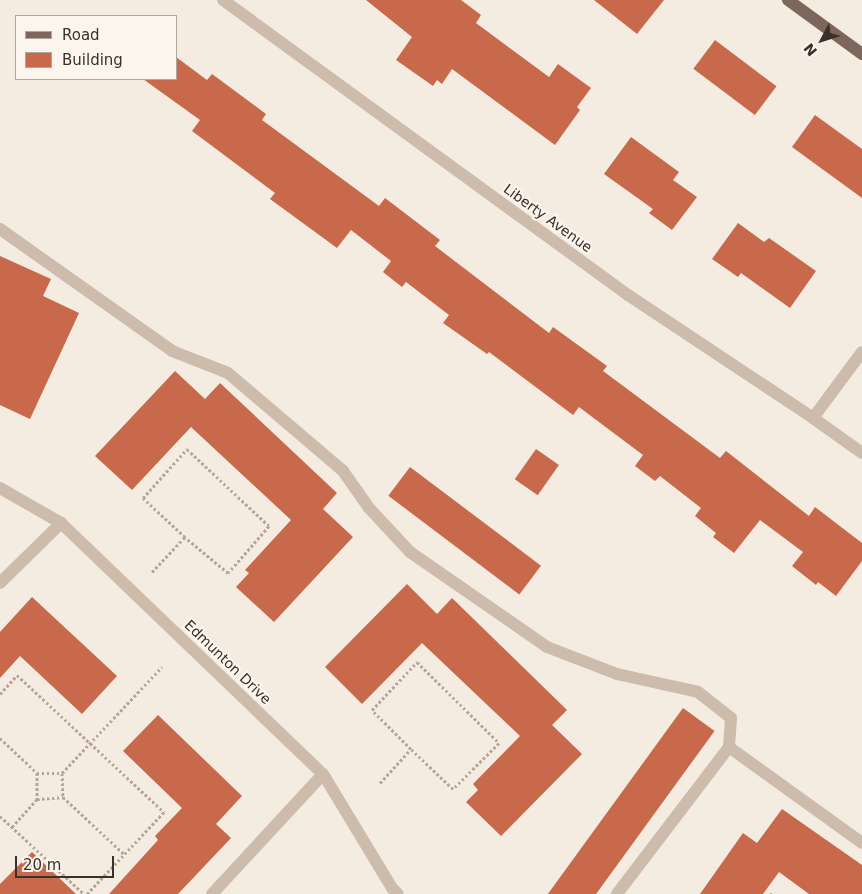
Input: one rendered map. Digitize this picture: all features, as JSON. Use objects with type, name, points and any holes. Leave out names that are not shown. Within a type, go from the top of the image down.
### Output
[{"type":"main road","points":[[788,0],[862,54]]},
{"type":"street","name":"Liberty Avenue","points":[[223,0],[628,295],[813,418],[862,453]]},
{"type":"street","points":[[0,230],[172,351],[228,373],[342,471],[369,508],[410,552],[547,648],[618,674],[698,692],[731,718],[729,747],[617,894]]},
{"type":"street","points":[[813,418],[862,352]]},
{"type":"street","name":"Edmunton Drive","points":[[0,488],[61,523],[323,774],[392,888],[398,894]]},
{"type":"street","points":[[0,583],[61,523]]},
{"type":"street","points":[[729,747],[862,844]]},
{"type":"street","points":[[212,894],[323,774]]},
{"type":"path","points":[[187,449],[269,526],[228,574],[186,536],[143,498],[187,449]]},
{"type":"path","points":[[152,572],[186,536]]},
{"type":"path","points":[[416,662],[498,743],[453,789],[411,749],[372,710],[416,662]]},
{"type":"path","points":[[124,854],[63,797],[62,773],[162,667]]},
{"type":"path","points":[[0,694],[17,676],[164,812],[85,894],[0,816]]},
{"type":"path","points":[[0,738],[36,773],[37,799],[12,828]]},
{"type":"path","points":[[380,783],[411,749]]},
{"type":"path","points":[[36,773],[62,773]]},
{"type":"path","points":[[37,799],[63,797]]},
{"type":"building","points":[[366,0],[461,0],[481,15],[476,23],[549,77],[558,64],[591,88],[577,107],[580,110],[555,145],[452,69],[442,84],[437,80],[433,86],[396,60],[412,37]]},
{"type":"building","points":[[594,0],[664,0],[637,34]]},
{"type":"building","points":[[715,40],[776,86],[755,115],[693,69]]},
{"type":"building","points":[[178,58],[207,80],[212,74],[266,114],[262,120],[379,206],[385,198],[440,240],[435,246],[549,333],[553,327],[607,366],[603,371],[720,458],[726,451],[809,516],[815,507],[862,543],[862,561],[836,596],[818,582],[816,585],[792,566],[803,552],[760,520],[734,553],[713,537],[716,533],[695,516],[701,508],[660,476],[655,481],[635,466],[643,455],[579,407],[573,415],[489,352],[487,354],[443,323],[449,315],[406,282],[402,287],[383,272],[391,261],[351,230],[337,248],[270,199],[275,193],[192,131],[200,120],[144,80],[178,80]]},
{"type":"building","points":[[815,115],[862,149],[862,198],[792,147]]},
{"type":"building","points":[[631,137],[679,172],[673,180],[697,197],[672,230],[649,213],[653,209],[604,174]]},
{"type":"building","points":[[738,223],[764,242],[769,238],[816,271],[790,308],[741,273],[738,277],[712,259]]},
{"type":"building","points":[[0,256],[51,279],[43,296],[79,313],[30,419],[0,405]]},
{"type":"building","points":[[175,371],[205,399],[220,383],[337,493],[323,509],[353,537],[274,622],[236,587],[249,573],[245,570],[291,520],[191,427],[132,490],[95,456]]},
{"type":"building","points":[[536,449],[559,465],[538,495],[515,479]]},
{"type":"building","points":[[410,467],[541,566],[519,594],[388,496]]},
{"type":"building","points":[[407,584],[437,614],[452,598],[567,710],[552,725],[582,754],[501,836],[466,802],[478,790],[473,784],[520,736],[422,643],[362,704],[325,667]]},
{"type":"building","points":[[32,597],[117,676],[82,714],[20,656],[0,678],[0,632]]},
{"type":"building","points":[[683,708],[715,731],[596,894],[548,894]]},
{"type":"building","points":[[158,715],[242,796],[216,824],[231,838],[178,894],[109,894],[158,840],[155,836],[182,808],[123,751]]},
{"type":"building","points":[[782,809],[862,865],[862,894],[809,894],[779,872],[763,894],[700,894],[743,833],[757,843]]},
{"type":"building","points":[[32,852],[76,894],[0,894],[0,884]]}]
